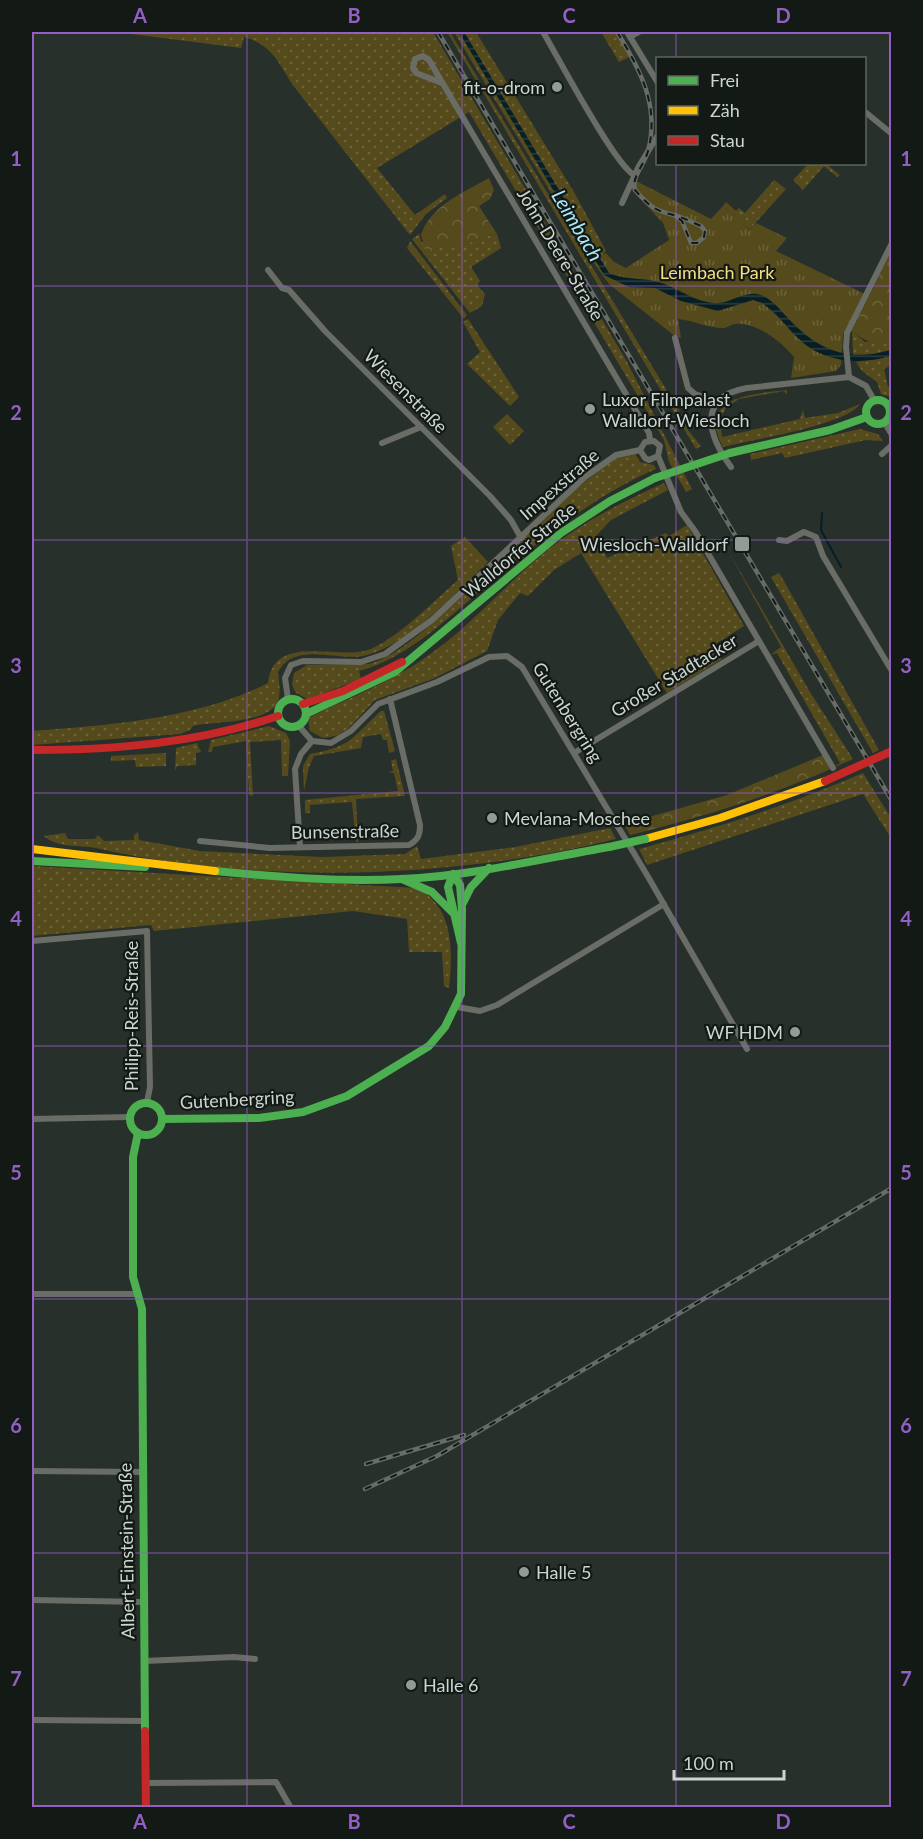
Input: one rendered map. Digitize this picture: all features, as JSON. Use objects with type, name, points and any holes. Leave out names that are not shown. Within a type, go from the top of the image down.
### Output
[{"type":"street","points":[[543,32],[604,137],[627,170],[634,175]]},
{"type":"street","points":[[639,32],[629,34],[656,81]]},
{"type":"street","name":"John-Deere-Straße","points":[[442,83],[416,73],[412,68],[415,59],[420,56],[426,58],[442,83],[650,433],[650,440]]},
{"type":"street","points":[[866,113],[891,134]]},
{"type":"street","points":[[622,203],[634,175],[656,137]]},
{"type":"street","points":[[849,376],[846,348],[848,333],[891,243]]},
{"type":"street","name":"Wiesenstraße","points":[[268,270],[282,288],[289,290],[325,332],[502,508],[521,538]]},
{"type":"street","points":[[675,338],[688,388],[699,395],[719,402]]},
{"type":"street","points":[[731,467],[716,445],[710,428],[712,412],[719,402],[740,390],[849,376],[856,378],[866,386],[874,400]]},
{"type":"street","points":[[874,400],[885,401],[890,406],[890,415],[885,422]]},
{"type":"street","points":[[874,400],[867,407],[867,417],[873,422],[885,422]]},
{"type":"street","name":"Walldorfer Straße","points":[[305,709],[406,661],[454,624],[561,533],[610,501],[655,478],[730,453],[830,430],[867,417]]},
{"type":"street","points":[[885,422],[891,435]]},
{"type":"street","points":[[382,443],[421,427]]},
{"type":"street","points":[[640,450],[645,458],[650,460],[658,456],[660,446],[650,440]]},
{"type":"street","name":"Impexstraße","points":[[288,699],[285,678],[291,665],[303,661],[360,662],[385,654],[418,632],[596,468],[624,452],[640,450],[642,445],[650,440]]},
{"type":"street","points":[[882,454],[891,446]]},
{"type":"street","name":"Großer Stadtacker","points":[[658,456],[681,512],[695,531],[833,768]]},
{"type":"street","points":[[779,540],[787,542],[804,532],[816,537],[824,556],[891,671]]},
{"type":"street","name":"Großer Stadtacker","points":[[574,753],[759,641]]},
{"type":"street","name":"Gutenbergring","points":[[312,741],[323,744],[337,741],[351,731],[378,704],[438,682],[489,657],[507,656],[522,667],[664,904],[747,1049]]},
{"type":"street","points":[[288,699],[298,700],[305,709],[298,725],[286,726],[278,716],[279,707],[288,699]]},
{"type":"street","name":"Bunsenstraße","points":[[200,841],[259,847],[409,845],[417,838],[420,825],[390,699]]},
{"type":"street","points":[[32,752],[170,741],[211,734],[278,716]]},
{"type":"street","points":[[298,725],[312,741],[301,754],[295,769],[300,847]]},
{"type":"street","points":[[32,861],[113,867],[162,867],[300,878],[402,879],[453,874],[609,847],[720,818],[825,781],[891,751]]},
{"type":"street","points":[[32,849],[111,858],[162,867]]},
{"type":"street","points":[[402,879],[432,892],[458,911],[471,887],[489,868]]},
{"type":"street","name":"Gutenbergring","points":[[162,1119],[292,1115],[328,1104],[367,1084],[429,1046],[445,1028],[457,1007],[462,977],[458,911],[460,885],[453,874]]},
{"type":"street","points":[[457,1007],[480,1011],[497,1005],[664,904]]},
{"type":"street","name":"Philipp-Reis-Straße","points":[[32,941],[147,931],[150,1087],[147,1102]]},
{"type":"street","points":[[147,1102],[160,1109],[162,1119],[154,1133],[138,1133],[131,1126],[129,1118],[135,1106],[147,1102]]},
{"type":"street","points":[[32,1119],[129,1118]]},
{"type":"street","points":[[32,1294],[138,1294],[133,1277],[133,1157],[138,1133]]},
{"type":"street","name":"Albert-Einstein-Straße","points":[[138,1294],[142,1309],[146,1808]]},
{"type":"street","points":[[32,1472],[142,1472]]},
{"type":"street","points":[[32,1600],[143,1602]]},
{"type":"street","points":[[145,1661],[234,1657],[255,1659]]},
{"type":"street","points":[[32,1720],[145,1721]]},
{"type":"street","points":[[147,1783],[276,1782],[291,1808]]},
{"type":"green space","points":[[116,32],[433,32],[627,362],[692,489],[686,492],[669,462],[664,440],[469,112],[377,168],[415,215],[445,194],[447,198],[426,214],[410,235],[292,84],[278,61],[261,44],[244,37],[241,48]]},
{"type":"green space","points":[[447,32],[450,32],[689,427],[688,430],[701,446],[696,449]]},
{"type":"green space","points":[[454,32],[459,32],[596,261],[593,262]]},
{"type":"green space","points":[[464,32],[476,32],[574,192],[606,251],[599,259]]},
{"type":"green space","points":[[601,32],[616,32],[631,56],[619,62]]},
{"type":"green space","points":[[807,165],[827,165],[840,175],[837,177],[824,166],[803,190],[793,180]]},
{"type":"green space","points":[[489,178],[494,190],[490,199],[479,206],[497,234],[480,238],[463,246],[444,246],[431,251],[425,249],[421,235],[432,216],[449,201]]},
{"type":"green space","points":[[774,180],[786,189],[749,230],[723,206],[726,202],[736,211],[739,208],[745,213]]},
{"type":"green space","name":"Leimbach Park","points":[[636,181],[711,219],[723,206],[749,230],[756,223],[787,238],[776,251],[869,296],[852,331],[843,334],[841,365],[836,371],[791,378],[794,357],[767,333],[742,324],[720,328],[678,319],[681,338],[676,337],[609,284],[593,262],[606,253],[614,262],[626,268],[669,240],[663,223],[632,190]]},
{"type":"green space","points":[[419,234],[421,241],[431,251],[444,246],[463,246],[480,238],[497,234],[501,248],[471,267],[480,281],[477,285],[485,294],[482,306],[470,313],[412,239]]},
{"type":"green space","points":[[410,241],[467,315],[464,319],[407,248]]},
{"type":"green space","points":[[891,251],[891,337],[870,342],[852,331]]},
{"type":"green space","points":[[468,319],[519,397],[510,406],[467,364],[480,352],[463,322]]},
{"type":"green space","points":[[852,331],[865,342],[891,337],[891,350],[872,355],[853,355]]},
{"type":"green space","points":[[891,356],[891,365],[884,369],[888,387],[891,386],[891,397],[881,394],[877,382],[862,371],[856,362]]},
{"type":"green space","points":[[787,390],[787,395],[784,391],[739,399],[726,408],[720,418],[722,437],[800,419],[803,410],[805,418],[838,413],[860,404],[837,419],[818,425],[723,447],[717,430],[717,417],[722,408],[732,401],[745,396]]},
{"type":"green space","points":[[507,414],[524,431],[510,445],[493,427]]},
{"type":"green space","points":[[860,429],[878,434],[883,441],[866,440],[785,458],[782,453],[751,460],[750,454]]},
{"type":"green space","points":[[632,448],[640,462],[654,465],[656,469],[610,492],[567,521],[411,647],[377,665],[359,671],[361,679],[307,699],[295,692],[292,684],[294,673],[307,665],[369,664],[383,659],[410,642],[568,496]]},
{"type":"green space","points":[[664,483],[668,490],[611,520],[595,537],[607,558],[666,533],[669,536],[687,525],[744,626],[714,645],[722,659],[667,693],[581,553],[554,570],[528,596],[520,593],[498,620],[487,651],[435,678],[375,700],[349,728],[336,736],[323,738],[310,731],[308,718],[374,687],[422,660],[451,638],[529,566],[572,532]]},
{"type":"green space","points":[[465,537],[488,562],[446,603],[397,642],[380,651],[352,657],[305,655],[295,657],[285,663],[278,672],[280,690],[278,701],[264,714],[253,718],[193,726],[190,730],[180,734],[32,745],[32,731],[153,718],[212,705],[241,695],[268,683],[273,667],[282,658],[295,653],[358,652],[371,649],[405,627],[458,580],[451,546]]},
{"type":"green space","points":[[727,549],[810,692],[853,759],[835,767],[840,763],[777,653],[770,655],[781,647]]},
{"type":"green space","points":[[779,573],[879,750],[873,753],[771,577]]},
{"type":"green space","points":[[381,711],[384,711],[395,751],[389,753],[387,740],[383,740],[381,734],[363,737],[361,748],[314,756],[304,791],[303,766],[310,754],[335,748],[350,740]]},
{"type":"green space","points":[[269,726],[286,733],[290,741],[288,776],[282,776],[281,740],[250,742],[253,796],[249,795],[246,741],[213,747],[212,752],[208,752],[211,740]]},
{"type":"green space","points":[[197,743],[201,752],[196,753],[196,765],[177,766],[175,771],[176,748]]},
{"type":"green space","points":[[166,753],[166,766],[136,767],[135,760],[111,761],[111,756]]},
{"type":"green space","points":[[823,755],[831,769],[756,798],[630,835],[624,824],[727,795]]},
{"type":"green space","points":[[396,759],[405,796],[356,799],[358,842],[356,842],[352,802],[310,805],[310,813],[305,813],[305,800],[398,791],[394,773],[388,772],[393,771],[391,761]]},
{"type":"green space","points":[[863,773],[891,818],[891,838],[863,794],[647,865],[639,849],[752,815]]},
{"type":"green space","points":[[610,828],[616,839],[554,852],[423,869],[356,872],[289,872],[223,868],[55,843],[44,836],[65,833],[68,839],[95,839],[98,835],[104,841],[134,840],[134,835],[138,832],[139,840],[200,851],[322,857],[405,854],[417,846],[421,859],[515,847]]},
{"type":"green space","points":[[32,866],[417,888],[438,906],[444,918],[451,959],[449,988],[444,986],[442,952],[409,952],[407,919],[353,911],[154,931],[151,925],[32,936]]},
{"type":"water","name":"Leimbach","points":[[459,32],[464,32],[609,273],[662,283],[706,302],[719,303],[740,296],[761,295],[773,302],[797,327],[821,345],[846,354],[860,355],[891,350],[891,356],[867,361],[830,357],[809,347],[762,303],[753,300],[718,311],[681,301],[655,288],[629,287],[604,275]]},
{"type":"waterway","points":[[822,513],[821,530],[841,567]]},
{"type":"railway","points":[[438,32],[892,801]]},
{"type":"railway","points":[[617,32],[640,74],[650,103],[651,134],[648,151],[635,180],[635,190],[654,208],[678,216],[701,226],[705,231],[704,237],[697,243],[691,243],[682,221],[674,215]]},
{"type":"railway","points":[[365,1489],[437,1456],[892,1188]]},
{"type":"railway","points":[[366,1464],[464,1435]]},
{"type":"traffic: fast","points":[[878,400],[887,403],[890,412],[887,421],[878,424],[869,421],[866,412],[869,403],[878,400]]},
{"type":"traffic: fast","points":[[730,453],[830,430],[867,417]]},
{"type":"traffic: fast","points":[[655,478],[730,453]]},
{"type":"traffic: fast","points":[[306,714],[395,672],[561,533],[610,501],[655,478]]},
{"type":"traffic: fast","points":[[292,699],[302,703],[306,713],[302,723],[292,727],[282,723],[278,713],[282,703],[292,699]]},
{"type":"traffic: fast","points":[[609,847],[645,839]]},
{"type":"traffic: fast","points":[[215,871],[308,878],[402,879],[480,871],[609,847]]},
{"type":"traffic: fast","points":[[32,861],[145,867]]},
{"type":"traffic: fast","points":[[463,903],[471,887],[489,868]]},
{"type":"traffic: fast","points":[[162,1119],[259,1118],[303,1112],[347,1096],[429,1046],[445,1027],[461,994],[462,909],[460,885],[453,874],[448,887],[461,943]]},
{"type":"traffic: fast","points":[[402,879],[432,892],[453,913]]},
{"type":"traffic: fast","points":[[146,1103],[158,1107],[162,1119],[158,1131],[146,1135],[134,1131],[130,1119],[134,1107],[146,1103]]},
{"type":"traffic: fast","points":[[138,1133],[133,1157],[133,1277],[142,1309],[145,1731]]},
{"type":"traffic: slow","points":[[645,839],[720,818],[825,781]]},
{"type":"traffic: slow","points":[[32,849],[215,871]]},
{"type":"traffic: jam","points":[[303,704],[343,691],[402,662]]},
{"type":"traffic: jam","points":[[32,750],[126,746],[187,739],[278,716]]},
{"type":"traffic: jam","points":[[825,781],[892,751]]},
{"type":"traffic: jam","points":[[145,1731],[146,1808]]},
{"type":"place","name":"fit-o-drom","points":[[557,87]]},
{"type":"place","name":"Luxor Filmpalast Walldorf-Wiesloch","points":[[590,409]]},
{"type":"place","name":"Wiesloch-Walldorf","points":[[742,544]]},
{"type":"place","name":"Mevlana-Moschee","points":[[492,818]]},
{"type":"place","name":"WF HDM","points":[[795,1032]]},
{"type":"place","name":"Halle 5","points":[[524,1572]]},
{"type":"place","name":"Halle 6","points":[[411,1685]]}]
